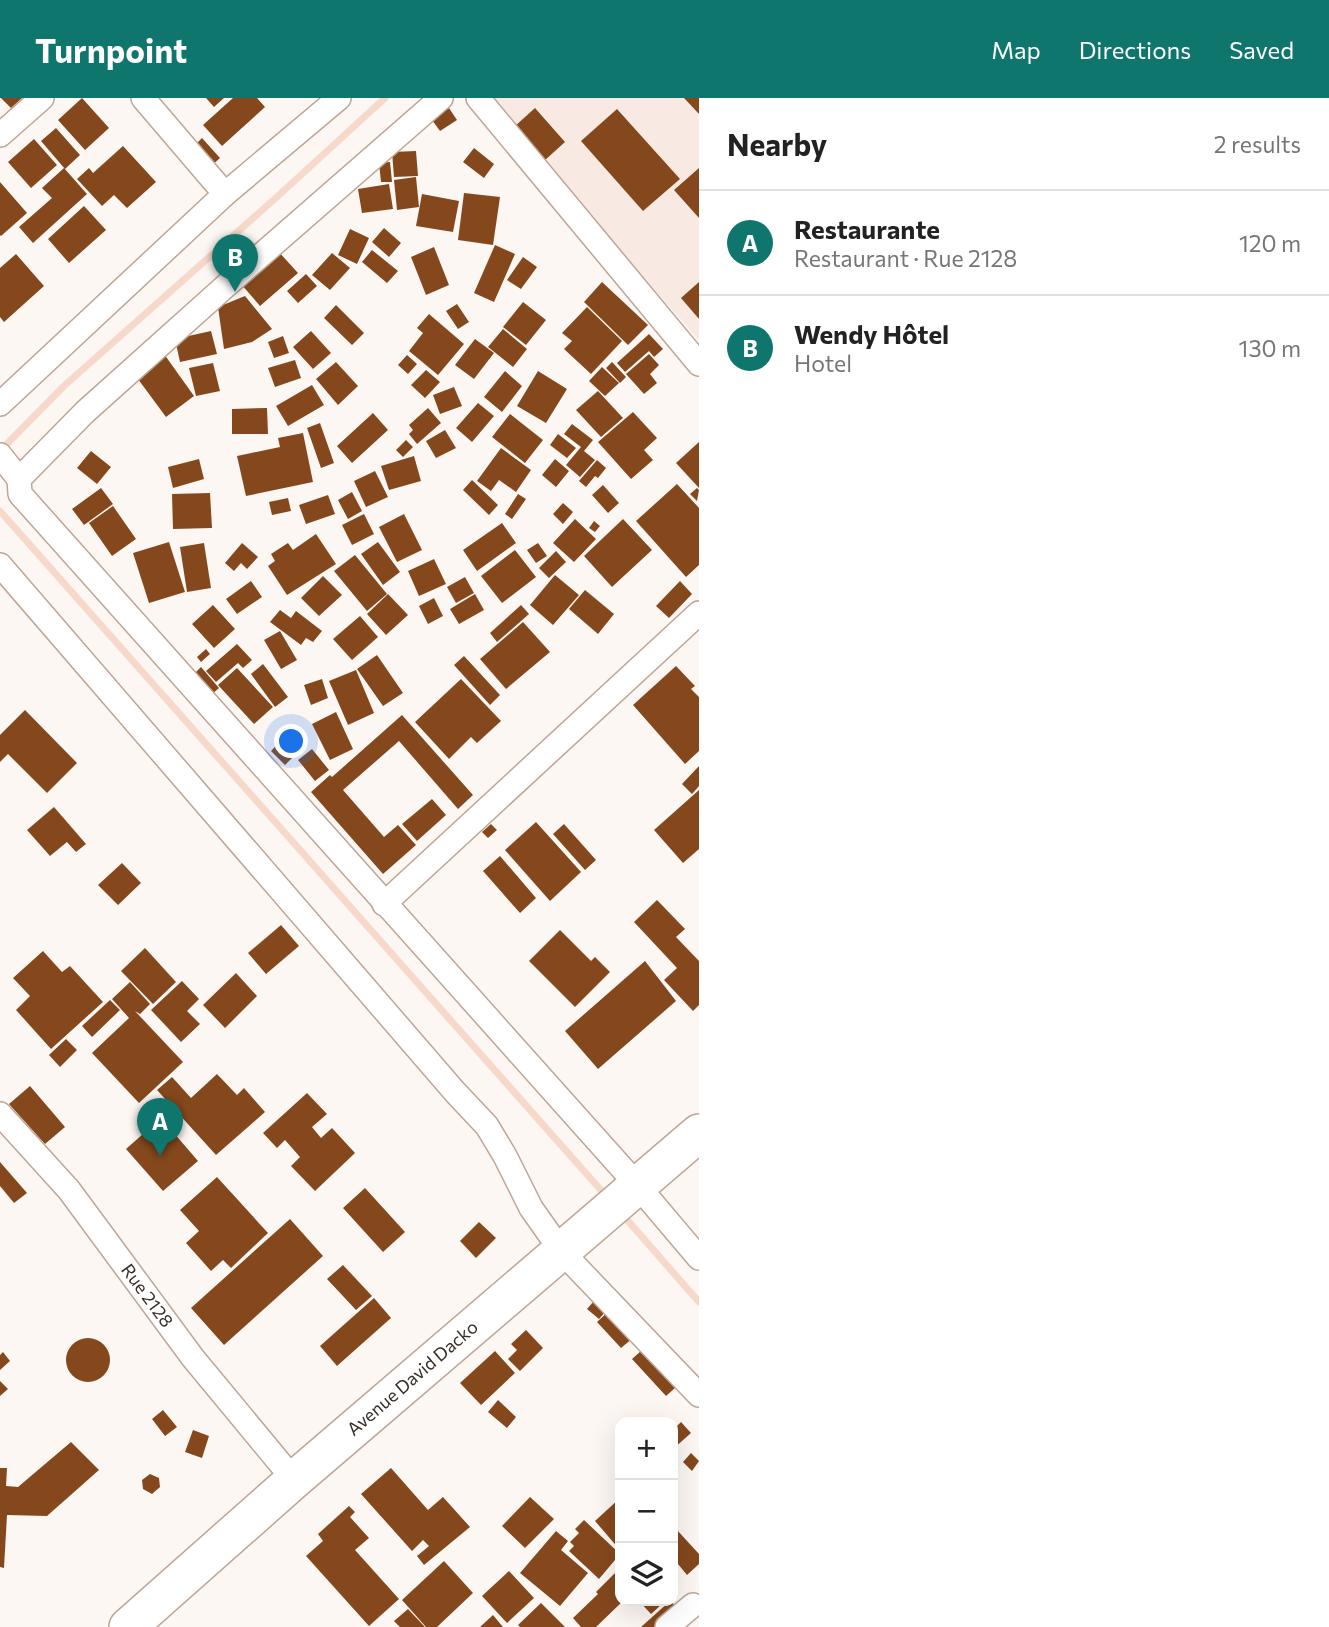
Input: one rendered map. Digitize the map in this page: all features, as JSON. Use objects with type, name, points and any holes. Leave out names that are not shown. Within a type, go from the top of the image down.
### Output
[{"type":"main road","name":"Avenue David Dacko","points":[[128,1627],[294,1479],[570,1246],[699,1133]]},
{"type":"street","points":[[0,135],[42,98]]},
{"type":"street","points":[[143,98],[225,194]]},
{"type":"street","points":[[0,404],[225,194],[339,98]]},
{"type":"street","points":[[19,479],[85,412],[441,98]]},
{"type":"street","points":[[478,98],[699,364]]},
{"type":"street","points":[[0,455],[19,479],[20,494],[48,528],[699,1258]]},
{"type":"street","points":[[0,565],[487,1126],[531,1208],[570,1246],[699,1395]]},
{"type":"street","points":[[384,904],[699,613]]},
{"type":"street","name":"Rue 2128","points":[[0,1114],[69,1190],[193,1358],[294,1479]]},
{"type":"street","points":[[667,1627],[693,1605]]},
{"type":"shaded area","points":[[485,98],[699,98],[699,340]]},
{"type":"building","points":[[1,98],[22,98],[11,108]]},
{"type":"building","points":[[82,98],[109,128],[85,150],[58,120]]},
{"type":"building","points":[[206,98],[224,98],[214,107]]},
{"type":"building","points":[[233,98],[257,98],[265,107],[222,146],[203,125]]},
{"type":"building","points":[[684,98],[699,98],[699,114]]},
{"type":"building","points":[[449,108],[457,120],[440,131],[432,120]]},
{"type":"building","points":[[535,108],[565,142],[544,161],[514,127]]},
{"type":"building","points":[[617,109],[680,179],[643,211],[581,141]]},
{"type":"building","points":[[56,128],[80,155],[65,169],[41,141]]},
{"type":"building","points":[[202,138],[220,158],[209,168],[191,149]]},
{"type":"building","points":[[34,139],[57,165],[31,188],[8,162]]},
{"type":"building","points":[[123,146],[156,182],[127,208],[114,195],[102,206],[77,179],[89,168],[93,173]]},
{"type":"building","points":[[474,148],[494,164],[484,178],[463,162]]},
{"type":"building","points":[[416,151],[418,176],[394,177],[392,152]]},
{"type":"building","points":[[390,162],[392,182],[381,182],[379,163]]},
{"type":"building","points":[[64,168],[87,194],[33,243],[19,227],[52,198],[42,188]]},
{"type":"building","points":[[699,168],[699,218],[674,190]]},
{"type":"building","points":[[416,177],[419,207],[397,210],[394,180]]},
{"type":"building","points":[[0,182],[27,213],[1,236],[0,235]]},
{"type":"building","points":[[389,184],[393,209],[362,213],[358,189]]},
{"type":"building","points":[[464,193],[500,197],[493,245],[458,240]]},
{"type":"building","points":[[422,194],[459,201],[453,232],[416,226]]},
{"type":"building","points":[[84,206],[106,230],[69,263],[48,239]]},
{"type":"building","points":[[384,228],[401,243],[389,257],[372,242]]},
{"type":"building","points":[[350,229],[369,238],[357,264],[338,255]]},
{"type":"building","points":[[495,245],[515,254],[494,302],[474,293]]},
{"type":"building","points":[[434,247],[449,285],[426,295],[411,257]]},
{"type":"building","points":[[372,250],[398,271],[387,283],[362,262]]},
{"type":"building","points":[[278,251],[298,273],[260,306],[241,284]]},
{"type":"building","points":[[332,253],[350,268],[330,290],[312,275]]},
{"type":"building","points":[[16,254],[44,286],[4,322],[0,317],[0,268]]},
{"type":"building","points":[[523,257],[537,267],[521,289],[507,280]]},
{"type":"building","points":[[306,274],[317,286],[298,303],[287,291]]},
{"type":"building","points":[[602,282],[648,325],[628,345],[584,302]]},
{"type":"building","points":[[699,282],[699,319],[681,298]]},
{"type":"building","points":[[245,296],[272,329],[252,342],[224,349],[218,307]]},
{"type":"building","points":[[523,302],[546,320],[526,345],[503,327]]},
{"type":"building","points":[[457,304],[469,322],[458,329],[446,311]]},
{"type":"building","points":[[336,305],[364,333],[352,345],[324,318]]},
{"type":"building","points":[[587,307],[622,341],[591,374],[564,349],[572,341],[562,333]]},
{"type":"building","points":[[429,314],[464,344],[438,375],[409,351],[423,333],[417,328]]},
{"type":"building","points":[[503,329],[527,349],[513,367],[488,347]]},
{"type":"building","points":[[211,331],[217,354],[180,362],[175,339]]},
{"type":"building","points":[[311,331],[331,353],[313,369],[293,347]]},
{"type":"building","points":[[649,334],[663,349],[654,357],[649,351],[625,372],[617,363]]},
{"type":"building","points":[[283,336],[289,353],[274,358],[268,342]]},
{"type":"building","points":[[475,339],[494,353],[474,379],[455,365]]},
{"type":"building","points":[[164,354],[194,396],[166,417],[135,375]]},
{"type":"building","points":[[649,354],[659,365],[650,374],[657,383],[644,394],[626,374]]},
{"type":"building","points":[[407,355],[417,364],[408,374],[398,365]]},
{"type":"building","points":[[295,360],[301,378],[275,387],[268,368]]},
{"type":"building","points":[[336,362],[358,386],[338,405],[316,379]]},
{"type":"building","points":[[612,362],[626,377],[620,383],[606,368]]},
{"type":"building","points":[[213,363],[220,391],[196,396],[189,368]]},
{"type":"building","points":[[602,367],[619,383],[605,396],[589,381]]},
{"type":"building","points":[[426,370],[440,382],[425,398],[411,385]]},
{"type":"building","points":[[505,371],[522,386],[502,412],[484,397]]},
{"type":"building","points":[[538,371],[567,389],[546,423],[517,406]]},
{"type":"building","points":[[312,385],[324,405],[288,426],[276,406]]},
{"type":"building","points":[[454,387],[462,406],[440,414],[433,395]]},
{"type":"building","points":[[598,391],[623,418],[601,437],[576,410]]},
{"type":"building","points":[[478,403],[494,416],[472,442],[456,428]]},
{"type":"building","points":[[267,408],[268,434],[232,434],[232,409]]},
{"type":"building","points":[[428,408],[441,423],[417,444],[409,434],[413,430],[409,425]]},
{"type":"building","points":[[633,412],[657,438],[644,450],[653,460],[631,479],[598,442]]},
{"type":"building","points":[[373,413],[388,430],[352,463],[337,446]]},
{"type":"building","points":[[510,414],[543,440],[525,463],[492,437]]},
{"type":"building","points":[[320,423],[334,463],[321,468],[307,428]]},
{"type":"building","points":[[572,424],[593,440],[584,451],[595,460],[580,477],[566,465],[581,447],[564,434]]},
{"type":"building","points":[[445,430],[456,448],[436,458],[426,441]]},
{"type":"building","points":[[303,433],[313,482],[246,496],[237,456],[280,447],[278,438]]},
{"type":"building","points":[[558,434],[576,448],[567,458],[550,445]]},
{"type":"building","points":[[406,440],[413,447],[403,457],[396,450]]},
{"type":"building","points":[[699,442],[699,488],[676,463]]},
{"type":"building","points":[[501,448],[531,470],[516,492],[499,480],[491,491],[477,481]]},
{"type":"building","points":[[91,451],[111,467],[97,484],[77,468]]},
{"type":"building","points":[[414,456],[421,481],[389,490],[381,466]]},
{"type":"building","points":[[199,459],[204,479],[173,488],[168,467]]},
{"type":"building","points":[[555,459],[569,471],[556,487],[542,475]]},
{"type":"building","points":[[597,460],[606,468],[586,487],[579,481]]},
{"type":"building","points":[[375,471],[388,497],[366,507],[354,481]]},
{"type":"building","points":[[472,480],[498,505],[489,515],[463,490]]},
{"type":"building","points":[[677,484],[699,508],[699,565],[686,577],[636,521]]},
{"type":"building","points":[[603,485],[619,503],[608,513],[592,495]]},
{"type":"building","points":[[101,488],[113,504],[84,525],[72,509]]},
{"type":"building","points":[[697,488],[699,490],[697,501],[690,494]]},
{"type":"building","points":[[352,492],[362,511],[348,519],[338,500]]},
{"type":"building","points":[[210,493],[212,528],[173,529],[172,494]]},
{"type":"building","points":[[518,494],[526,499],[512,519],[505,514]]},
{"type":"building","points":[[328,495],[335,514],[306,524],[299,505]]},
{"type":"building","points":[[288,498],[291,511],[272,515],[269,502]]},
{"type":"building","points":[[563,503],[573,512],[563,524],[553,514]]},
{"type":"building","points":[[113,506],[136,539],[112,556],[89,523]]},
{"type":"building","points":[[364,514],[374,534],[352,545],[342,525]]},
{"type":"building","points":[[404,514],[422,550],[397,562],[379,527]]},
{"type":"building","points":[[575,519],[596,539],[574,562],[553,543]]},
{"type":"building","points":[[623,519],[652,550],[612,587],[584,556]]},
{"type":"building","points":[[594,521],[600,526],[595,532],[589,528]]},
{"type":"building","points":[[502,523],[516,543],[477,571],[463,550]]},
{"type":"building","points":[[316,534],[336,564],[287,595],[268,566],[275,561],[271,554],[288,543],[293,550]]},
{"type":"building","points":[[169,542],[185,592],[149,603],[133,553]]},
{"type":"building","points":[[378,542],[400,572],[383,585],[361,554]]},
{"type":"building","points":[[204,543],[211,588],[187,592],[180,547]]},
{"type":"building","points":[[242,543],[258,557],[247,569],[241,563],[234,571],[225,563]]},
{"type":"building","points":[[538,543],[547,556],[536,563],[527,550]]},
{"type":"building","points":[[515,550],[536,577],[502,603],[481,576]]},
{"type":"building","points":[[556,551],[566,562],[549,578],[539,568]]},
{"type":"building","points":[[355,555],[387,594],[367,611],[334,571]]},
{"type":"building","points":[[434,559],[446,584],[419,596],[408,571]]},
{"type":"building","points":[[555,575],[579,595],[553,625],[530,605]]},
{"type":"building","points":[[323,576],[342,595],[319,616],[301,598]]},
{"type":"building","points":[[465,577],[474,593],[456,603],[447,587]]},
{"type":"building","points":[[251,581],[262,597],[237,614],[226,599]]},
{"type":"building","points":[[680,581],[692,594],[669,618],[656,606]]},
{"type":"building","points":[[585,590],[614,614],[598,634],[569,609]]},
{"type":"building","points":[[388,594],[408,615],[386,635],[367,614]]},
{"type":"building","points":[[475,594],[484,610],[459,624],[450,609]]},
{"type":"building","points":[[434,598],[443,616],[428,624],[419,606]]},
{"type":"building","points":[[213,605],[235,629],[214,648],[192,624]]},
{"type":"building","points":[[521,605],[529,614],[497,642],[490,633]]},
{"type":"building","points":[[280,610],[291,618],[296,611],[322,631],[313,642],[306,638],[301,645],[270,622]]},
{"type":"building","points":[[360,616],[378,637],[352,660],[333,639]]},
{"type":"building","points":[[523,622],[550,652],[506,689],[480,659]]},
{"type":"building","points":[[280,631],[297,660],[281,669],[264,640]]},
{"type":"building","points":[[237,644],[252,660],[243,668],[238,663],[216,682],[206,671]]},
{"type":"building","points":[[206,649],[210,654],[201,662],[197,657]]},
{"type":"building","points":[[377,655],[403,693],[383,706],[357,669]]},
{"type":"building","points":[[464,656],[500,695],[490,705],[454,665]]},
{"type":"building","points":[[263,664],[288,697],[275,707],[251,674]]},
{"type":"building","points":[[676,666],[695,686],[691,689],[699,697],[699,751],[685,764],[633,705]]},
{"type":"building","points":[[201,667],[219,688],[211,695],[193,675]]},
{"type":"building","points":[[237,668],[273,707],[254,724],[218,685]]},
{"type":"building","points":[[356,670],[374,713],[348,725],[329,681]]},
{"type":"building","points":[[322,679],[328,698],[311,705],[304,685]]},
{"type":"building","points":[[461,679],[501,721],[477,743],[471,737],[449,759],[415,722]]},
{"type":"building","points":[[25,710],[77,763],[47,793],[8,754],[0,762],[0,735]]},
{"type":"building","points":[[336,712],[353,749],[330,760],[312,724]]},
{"type":"building","points":[[402,715],[473,795],[458,809],[399,741],[343,790],[384,837],[398,825],[416,845],[383,874],[311,792],[330,775],[332,777]]},
{"type":"building","points":[[287,734],[302,748],[285,765],[271,751]]},
{"type":"building","points":[[312,749],[329,770],[315,781],[298,760]]},
{"type":"building","points":[[699,766],[699,786],[692,794],[682,784]]},
{"type":"building","points":[[699,790],[699,849],[683,863],[654,830]]},
{"type":"building","points":[[432,799],[446,815],[417,841],[402,824]]},
{"type":"building","points":[[54,807],[86,844],[76,852],[67,842],[50,856],[27,830]]},
{"type":"building","points":[[536,822],[581,872],[550,901],[505,850]]},
{"type":"building","points":[[491,824],[497,830],[488,838],[482,832]]},
{"type":"building","points":[[564,824],[596,860],[585,870],[553,834]]},
{"type":"building","points":[[500,856],[536,898],[520,913],[483,871]]},
{"type":"building","points":[[122,863],[141,883],[118,905],[98,885]]},
{"type":"building","points":[[657,900],[685,929],[676,937],[699,961],[699,1005],[693,1011],[664,980],[677,968],[634,922]]},
{"type":"building","points":[[281,925],[299,946],[266,974],[248,953]]},
{"type":"building","points":[[560,930],[591,961],[595,957],[610,972],[575,1007],[529,961]]},
{"type":"building","points":[[145,948],[176,982],[153,1004],[121,971]]},
{"type":"building","points":[[43,951],[62,972],[70,966],[103,1002],[51,1049],[16,1010],[30,996],[13,978]]},
{"type":"building","points":[[645,961],[676,1001],[598,1069],[565,1031]]},
{"type":"building","points":[[236,973],[257,996],[225,1028],[203,1005]]},
{"type":"building","points":[[182,981],[199,999],[187,1011],[200,1024],[181,1042],[151,1010]]},
{"type":"building","points":[[130,982],[150,1004],[140,1014],[135,1011],[183,1062],[139,1103],[92,1053],[129,1018],[112,999]]},
{"type":"building","points":[[110,1000],[120,1010],[92,1037],[82,1026]]},
{"type":"building","points":[[66,1039],[77,1050],[60,1067],[49,1055]]},
{"type":"building","points":[[217,1074],[237,1095],[244,1088],[265,1112],[216,1155],[157,1090],[172,1077],[191,1098]]},
{"type":"building","points":[[30,1086],[65,1127],[45,1144],[9,1104]]},
{"type":"building","points":[[307,1093],[327,1114],[312,1127],[321,1138],[332,1128],[355,1153],[315,1191],[291,1166],[300,1157],[285,1140],[277,1148],[263,1133]]},
{"type":"building","points":[[161,1118],[198,1161],[163,1191],[126,1149]]},
{"type":"building","points":[[0,1162],[27,1193],[14,1203],[0,1186]]},
{"type":"building","points":[[217,1177],[268,1233],[231,1268],[223,1260],[211,1271],[186,1243],[199,1231],[180,1210]]},
{"type":"building","points":[[365,1188],[405,1232],[383,1252],[343,1208]]},
{"type":"building","points":[[290,1219],[323,1256],[224,1345],[191,1308]]},
{"type":"building","points":[[479,1222],[496,1238],[476,1258],[460,1241]]},
{"type":"building","points":[[343,1265],[372,1296],[356,1310],[327,1279]]},
{"type":"building","points":[[374,1298],[391,1318],[337,1366],[320,1346]]},
{"type":"building","points":[[594,1301],[606,1311],[599,1319],[587,1309]]},
{"type":"building","points":[[611,1309],[633,1338],[621,1348],[597,1322]]},
{"type":"building","points":[[526,1330],[543,1348],[520,1371],[508,1359],[517,1350],[511,1344]]},
{"type":"building","points":[[88,1338],[97,1339],[104,1344],[109,1351],[109,1369],[104,1376],[97,1381],[88,1382],[79,1381],[72,1376],[67,1369],[66,1360],[67,1351],[72,1344],[79,1339]]},
{"type":"building","points":[[495,1351],[515,1373],[481,1405],[460,1383]]},
{"type":"building","points":[[641,1351],[675,1388],[666,1396],[632,1359]]},
{"type":"building","points":[[3,1352],[10,1361],[0,1370],[0,1355]]},
{"type":"building","points":[[0,1381],[8,1389],[0,1396]]},
{"type":"building","points":[[498,1400],[516,1417],[507,1428],[488,1412]]},
{"type":"building","points":[[163,1410],[177,1427],[165,1436],[152,1419]]},
{"type":"building","points":[[681,1422],[691,1433],[678,1445],[678,1425]]},
{"type":"building","points":[[193,1430],[209,1436],[202,1458],[185,1452]]},
{"type":"building","points":[[71,1442],[99,1470],[47,1516],[7,1515],[4,1568],[0,1567],[0,1468],[7,1468],[6,1486],[18,1487]]},
{"type":"building","points":[[691,1453],[699,1461],[692,1471],[683,1462]]},
{"type":"building","points":[[391,1468],[428,1510],[443,1497],[470,1527],[424,1565],[417,1556],[429,1546],[423,1540],[412,1551],[361,1494]]},
{"type":"building","points":[[150,1474],[159,1478],[160,1487],[152,1494],[143,1489],[142,1480]]},
{"type":"building","points":[[530,1497],[554,1519],[525,1548],[502,1526]]},
{"type":"building","points":[[615,1503],[615,1544],[595,1521]]},
{"type":"building","points":[[349,1506],[355,1512],[350,1517],[369,1538],[355,1550],[399,1599],[369,1626],[306,1556],[323,1541],[318,1534]]},
{"type":"building","points":[[584,1520],[615,1549],[615,1560],[599,1579],[569,1551],[574,1546],[570,1542],[579,1533],[575,1529]]},
{"type":"building","points":[[556,1531],[568,1541],[561,1550],[588,1573],[560,1606],[520,1573]]},
{"type":"building","points":[[678,1531],[699,1554],[699,1564],[687,1575],[678,1564]]},
{"type":"building","points":[[444,1561],[473,1593],[437,1627],[426,1627],[402,1600]]},
{"type":"building","points":[[509,1571],[534,1598],[507,1623],[482,1596]]},
{"type":"building","points":[[615,1573],[615,1606],[618,1606],[596,1627],[581,1627],[573,1618],[598,1594],[596,1592]]},
{"type":"building","points":[[541,1603],[565,1627],[518,1625]]},
{"type":"building","points":[[644,1606],[660,1606],[651,1614]]},
{"type":"building","points":[[664,1606],[676,1606],[679,1609],[662,1627],[641,1627]]},
{"type":"building","points":[[408,1609],[425,1627],[400,1627],[394,1621]]},
{"type":"building","points":[[493,1615],[503,1627],[480,1627]]},
{"type":"waterway","points":[[0,451],[64,386],[385,98]]},
{"type":"waterway","points":[[0,511],[607,1197]]},
{"type":"waterway","points":[[622,1214],[699,1302]]},
{"type":"place","name":"Wendy Hôtel","points":[[235,292]]},
{"type":"place","name":"Restaurante","points":[[160,1156]]}]
